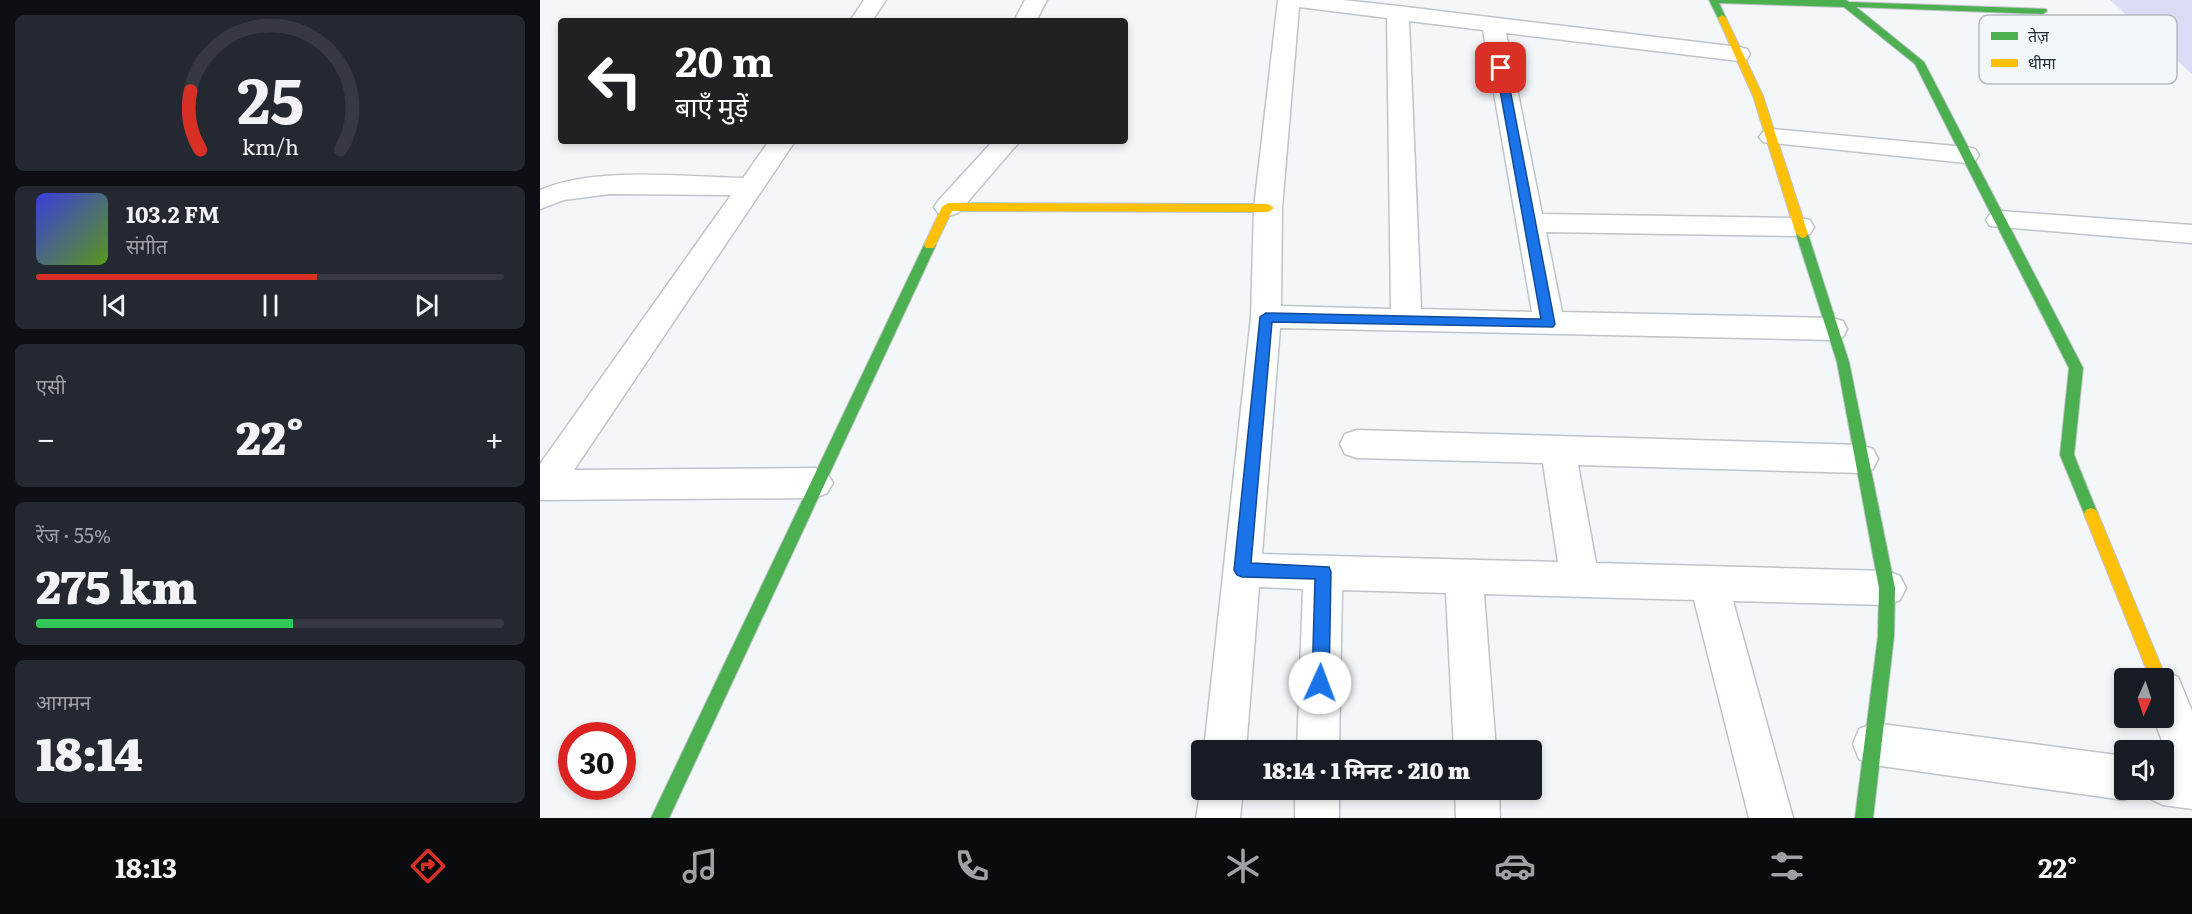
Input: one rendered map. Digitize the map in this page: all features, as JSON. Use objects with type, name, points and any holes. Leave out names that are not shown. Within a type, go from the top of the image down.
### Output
[{"type":"street","points":[[863,18],[875,0]]},
{"type":"street","points":[[1027,18],[1036,0]]},
{"type":"street","points":[[1226,740],[1266,317],[1268,208],[1289,0],[1349,3],[1398,12],[1739,54]]},
{"type":"street","points":[[1864,818],[1886,636],[1887,588],[1843,362],[1758,96],[1713,0],[1842,2],[2043,11]]},
{"type":"street","points":[[1842,2],[1919,62],[2076,368],[2067,455],[2153,668]]},
{"type":"street","points":[[1398,12],[1406,321]]},
{"type":"street","points":[[1493,24],[1549,324]]},
{"type":"street","points":[[1772,137],[1966,154]]},
{"type":"street","points":[[543,485],[780,144]]},
{"type":"street","points":[[660,818],[815,483],[948,207],[1004,144]]},
{"type":"street","points":[[540,200],[549,193],[584,186],[751,187]]},
{"type":"street","points":[[948,207],[1268,208]]},
{"type":"street","points":[[2000,220],[2192,234]]},
{"type":"street","points":[[1530,223],[1800,227]]},
{"type":"street","points":[[1266,317],[1832,330]]},
{"type":"street","points":[[1358,444],[1862,459]]},
{"type":"street","points":[[1558,450],[1580,579]]},
{"type":"street","points":[[543,485],[815,483]]},
{"type":"street","points":[[1242,570],[1887,588]]},
{"type":"street","points":[[1318,740],[1323,572]]},
{"type":"street","points":[[1464,576],[1473,740]]},
{"type":"street","points":[[1709,583],[1771,818]]},
{"type":"street","points":[[2174,719],[2192,763]]},
{"type":"street","points":[[1874,744],[2114,777]]},
{"type":"street","points":[[2174,785],[2192,787]]},
{"type":"street","points":[[1218,818],[1220,800]]},
{"type":"street","points":[[1317,800],[1317,818]]},
{"type":"street","points":[[1477,800],[1478,818]]},
{"type":"shaded area","points":[[2110,0],[2192,0],[2192,74],[2177,60],[2177,15],[2127,15]]},
{"type":"traffic: fast","points":[[1722,18],[1713,0],[2043,11]]},
{"type":"traffic: fast","points":[[1841,0],[1919,62],[2076,368],[2067,455],[2091,514]]},
{"type":"traffic: fast","points":[[1802,234],[1843,362],[1887,588],[1886,636],[1864,818]]},
{"type":"traffic: fast","points":[[660,818],[930,245]]},
{"type":"traffic: slow","points":[[1722,18],[1758,96],[1802,234]]},
{"type":"traffic: slow","points":[[930,245],[948,207],[1268,208]]},
{"type":"traffic: slow","points":[[2091,514],[2154,668]]},
{"type":"route","points":[[1320,683],[1323,572],[1242,570],[1266,317],[1549,324],[1501,68]]}]
